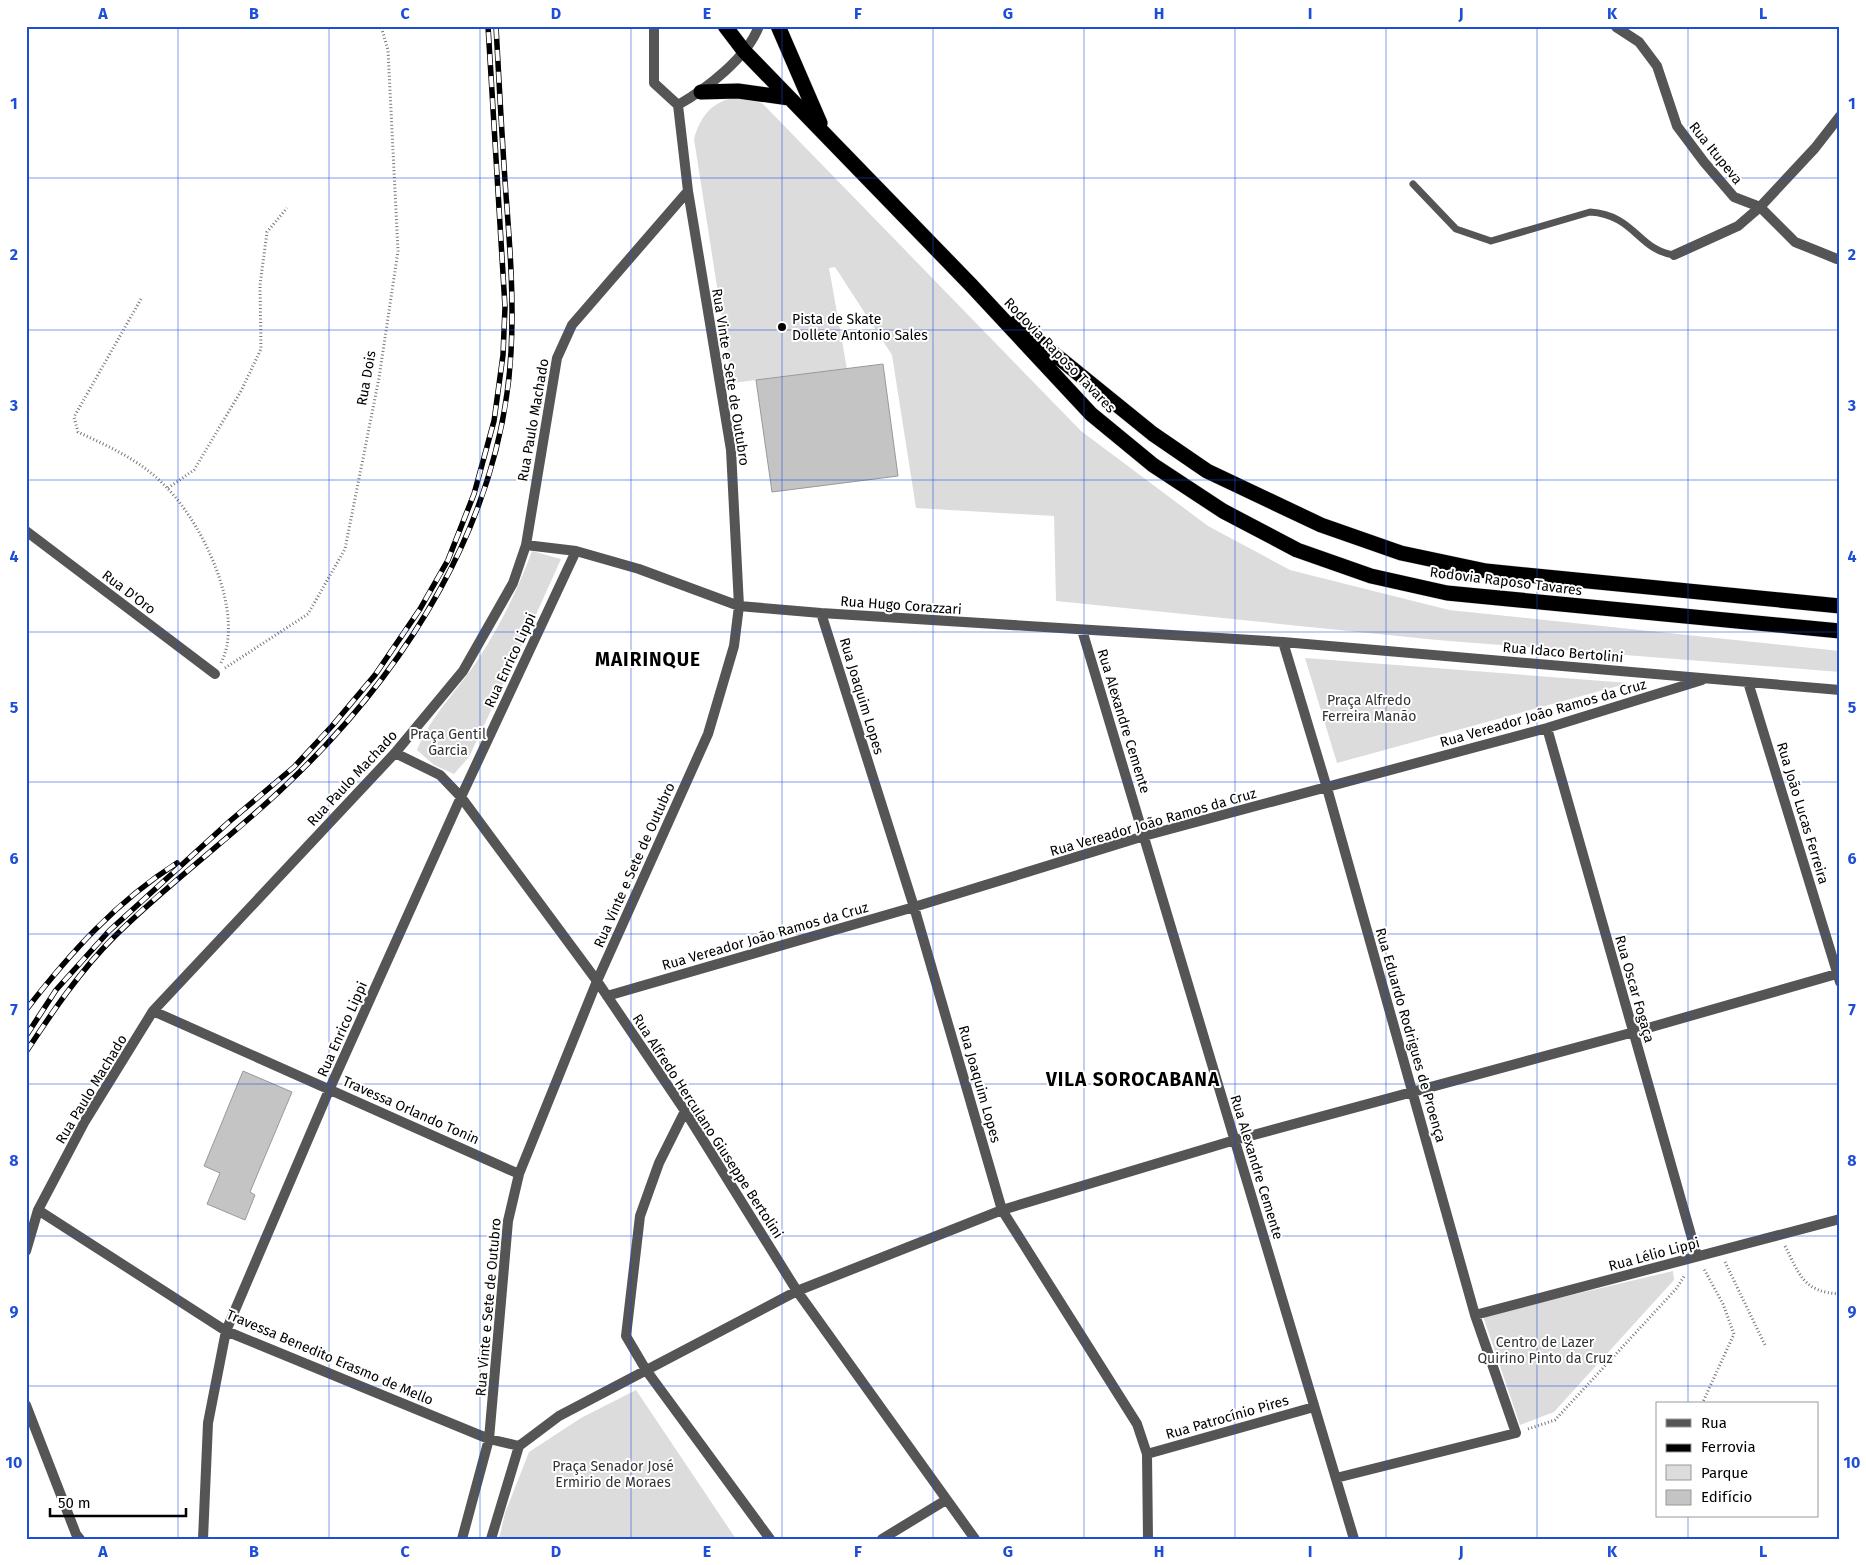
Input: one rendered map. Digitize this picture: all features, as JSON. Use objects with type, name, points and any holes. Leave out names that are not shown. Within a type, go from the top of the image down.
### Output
[{"type":"highway","name":"Rodovia Raposo Tavares","points":[[725,26],[744,51],[971,285],[1091,414],[1153,465],[1223,511],[1297,550],[1371,576],[1448,593],[1840,631]]},
{"type":"highway","points":[[778,26],[823,131]]},
{"type":"highway","points":[[701,92],[738,91],[789,98]]},
{"type":"highway","name":"Rodovia Raposo Tavares","points":[[971,285],[1153,434],[1207,471],[1321,525],[1401,553],[1486,571],[1840,606]]},
{"type":"street","points":[[654,26],[654,83],[678,105],[701,92],[744,51],[759,26]]},
{"type":"street","name":"Rua Itupeva","points":[[1616,27],[1639,42],[1657,66],[1677,126],[1734,197],[1760,207],[1795,242],[1837,259]]},
{"type":"street","name":"Rua Vinte e Sete de Outubro","points":[[462,1539],[489,1439],[508,1221],[520,1174],[597,981],[708,734],[734,646],[739,606],[731,450],[688,191],[678,105]]},
{"type":"street","points":[[1674,255],[1738,226],[1760,207],[1815,148],[1840,116]]},
{"type":"street","name":"Rua Paulo Machado","points":[[26,1251],[38,1210],[85,1122],[153,1011],[395,753],[463,671],[513,583],[526,545],[557,358],[572,325],[688,191]]},
{"type":"street","name":"Rua D'Oro","points":[[26,531],[215,674]]},
{"type":"street","name":"Rua Hugo Corazzari","points":[[526,545],[576,551],[639,569],[739,606],[821,613],[1283,642]]},
{"type":"street","name":"Rua Enrico Lippi","points":[[203,1539],[208,1423],[226,1331],[330,1088],[461,797],[576,551]]},
{"type":"street","name":"Rua Joaquim Lopes","points":[[821,613],[914,907],[1002,1210],[1137,1424],[1147,1454],[1148,1539]]},
{"type":"street","name":"Rua Alexandre Cemente","points":[[1082,630],[1354,1539]]},
{"type":"street","name":"Rua Idaco Bertolini","points":[[1283,642],[1840,690]]},
{"type":"street","name":"Rua Eduardo Rodrigues de Proença","points":[[1283,642],[1328,788],[1475,1315],[1516,1433]]},
{"type":"street","name":"Rua Vereador João Ramos da Cruz","points":[[607,996],[914,907],[1144,836],[1547,728],[1708,678]]},
{"type":"street","name":"Rua João Lucas Ferreira","points":[[1748,682],[1839,976]]},
{"type":"street","name":"Rua Oscar Fogaça","points":[[1547,728],[1697,1256]]},
{"type":"street","name":"Rua Alfredo Herculano Giuseppe Bertolini","points":[[395,753],[440,775],[461,797],[597,981],[685,1111],[797,1291],[975,1539]]},
{"type":"street","points":[[491,1539],[519,1446],[559,1416],[797,1291],[1002,1210],[1235,1140],[1412,1090],[1839,976]]},
{"type":"street","name":"Travessa Orlando Tonin","points":[[153,1011],[520,1174]]},
{"type":"street","points":[[685,1111],[659,1162],[640,1216],[626,1336],[646,1370],[770,1539]]},
{"type":"street","name":"Travessa Benedito Erasmo de Mello","points":[[38,1210],[226,1331],[489,1439],[519,1446]]},
{"type":"street","name":"Rua Lélio Lippi","points":[[1475,1315],[1840,1219]]},
{"type":"street","points":[[26,1405],[76,1534],[80,1539]]},
{"type":"street","name":"Rua Patrocínio Pires","points":[[1147,1454],[1314,1407]]},
{"type":"street","points":[[1336,1478],[1516,1433]]},
{"type":"street","points":[[882,1539],[946,1500]]},
{"type":"lane","points":[[1413,184],[1456,228],[1473,236],[1491,241],[1590,212],[1606,213],[1626,223],[1652,247],[1662,253],[1674,255]]},
{"type":"path","name":"Rua Dois","points":[[215,674],[308,614],[345,549],[379,378],[398,250],[388,50],[381,26]]},
{"type":"path","points":[[168,488],[194,470],[236,400],[261,349],[260,285],[267,232],[287,208]]},
{"type":"path","points":[[141,299],[74,416],[78,432],[122,452],[168,488],[204,539],[223,586],[228,621],[227,652],[215,674]]},
{"type":"path","points":[[1779,1235],[1798,1274],[1806,1284],[1824,1293],[1840,1294]]},
{"type":"path","points":[[1720,1250],[1765,1345]]},
{"type":"path","points":[[1516,1433],[1555,1420],[1676,1288],[1697,1256],[1723,1304],[1734,1334],[1703,1402]]},
{"type":"green space","points":[[738,97],[751,99],[763,104],[1081,431],[1208,526],[1290,570],[1449,610],[1840,651],[1840,672],[1437,640],[1056,601],[1054,516],[916,508],[892,355],[835,267],[829,268],[847,369],[732,383],[694,139],[700,123],[709,110],[721,102]]},
{"type":"green space","name":"Praça Gentil Garcia","points":[[532,551],[561,559],[469,757],[454,774],[434,765],[417,750],[430,725],[479,658],[495,632],[515,593]]},
{"type":"green space","name":"Praça Alfredo Ferreira Manão","points":[[1305,658],[1629,683],[1337,763]]},
{"type":"green space","name":"Centro de Lazer Quirino Pinto da Cruz","points":[[1673,1271],[1674,1280],[1554,1412],[1520,1425],[1483,1316]]},
{"type":"green space","name":"Praça Senador José Ermirio de Moraes","points":[[636,1390],[736,1539],[499,1539],[505,1513],[529,1452],[581,1418]]},
{"type":"building","points":[[883,364],[898,476],[772,492],[756,380]]},
{"type":"building","points":[[243,1071],[292,1092],[250,1192],[255,1195],[245,1220],[207,1204],[220,1173],[204,1166]]},
{"type":"railway","points":[[26,1036],[56,990],[109,931],[230,821],[294,767],[332,726],[375,675],[420,609],[448,560],[474,494],[494,421],[503,355],[505,307],[488,26]]},
{"type":"railway","points":[[26,1052],[78,978],[114,937],[156,898],[265,805],[330,741],[371,693],[408,643],[440,589],[467,533],[489,475],[504,414],[511,352],[511,273],[496,26]]},
{"type":"railway","points":[[26,1010],[95,929],[134,894],[177,863]]},
{"type":"place","name":"Pista de Skate Dollete Antonio Sales","points":[[782,327]]},
{"type":"district","name":"MAIRINQUE","points":[[648,659]]},
{"type":"district","name":"VILA SOROCABANA","points":[[1133,1079]]}]
